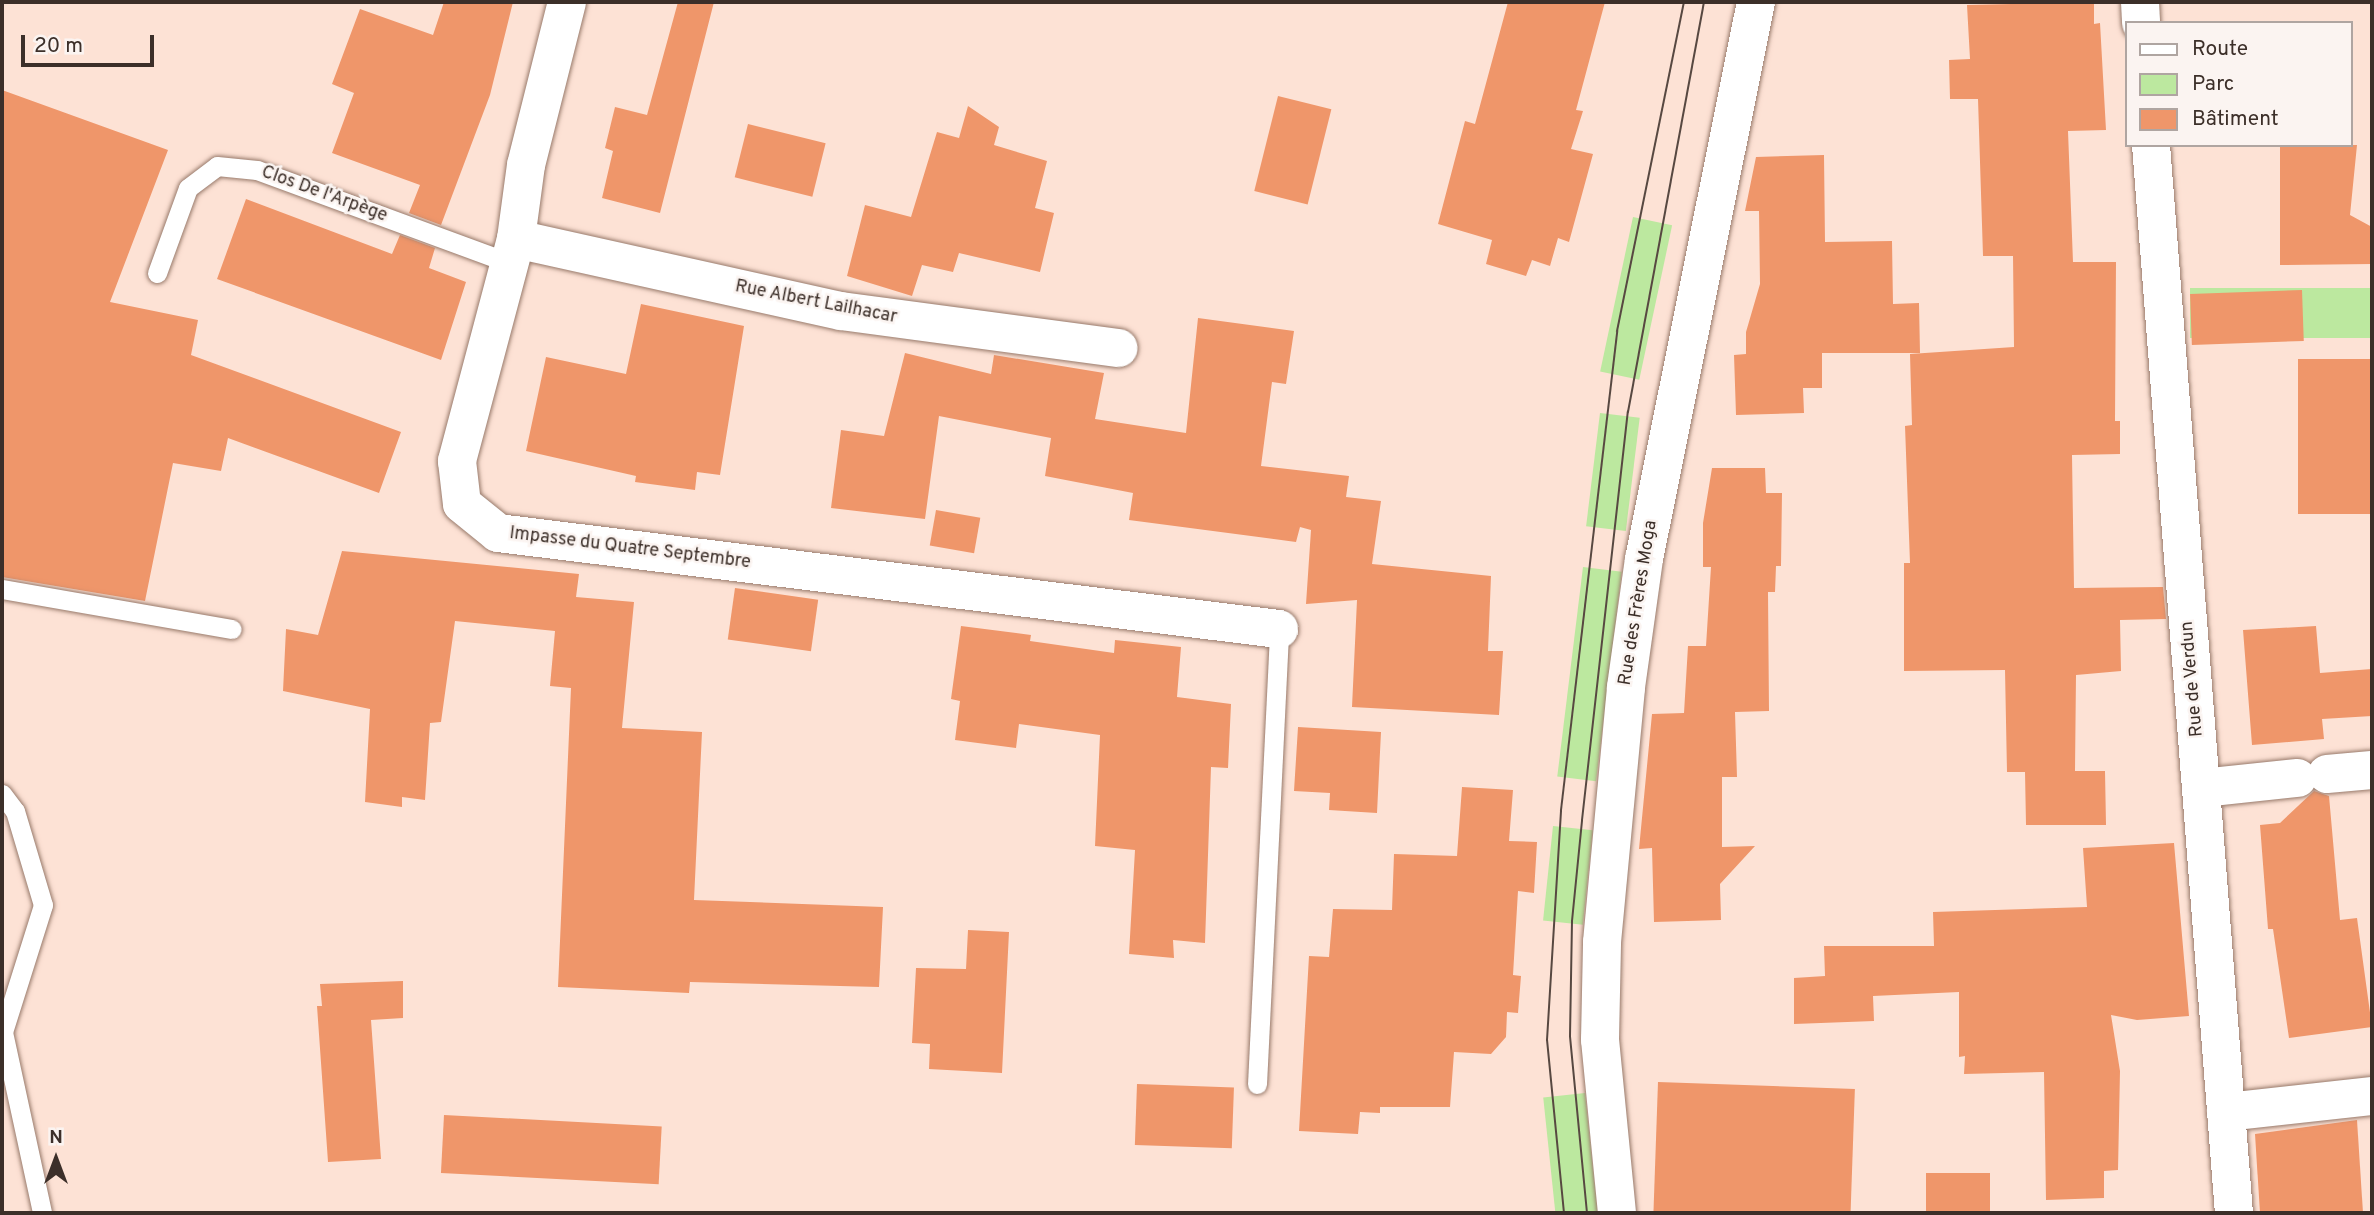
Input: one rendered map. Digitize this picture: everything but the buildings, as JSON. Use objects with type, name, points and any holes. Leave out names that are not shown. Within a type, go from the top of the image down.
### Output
[{"type":"street","name":"Impasse du Quatre Septembre","points":[[567,2],[526,165],[513,251],[457,461],[461,505],[498,533],[1279,629]]},
{"type":"street","name":"Rue des Frères Moga","points":[[1617,1213],[1600,1027],[1602,942],[1626,687],[1644,559],[1756,2]]},
{"type":"street","points":[[2140,2],[2141,21]]},
{"type":"street","name":"Rue de Verdun","points":[[2151,147],[2234,1213]]},
{"type":"street","name":"Rue Albert Lailhacar","points":[[513,251],[841,311],[1119,348]]},
{"type":"street","points":[[2202,788],[2372,770]]},
{"type":"street","points":[[2226,1112],[2372,1096]]},
{"type":"lane","name":"Clos De l'Arpège","points":[[157,273],[188,188],[217,166],[257,170],[513,251]]},
{"type":"lane","points":[[2,589],[232,629]]},
{"type":"lane","points":[[1257,1084],[1279,629]]},
{"type":"lane","points":[[2,794],[15,811],[43,905],[2,1031],[42,1213]]},
{"type":"green space","points":[[1633,217],[1672,225],[1639,380],[1600,372]]},
{"type":"green space","points":[[2190,288],[2372,288],[2372,338],[2190,338]]},
{"type":"green space","points":[[1600,413],[1640,418],[1626,531],[1586,526]]},
{"type":"green space","points":[[1583,567],[1622,572],[1596,781],[1557,776]]},
{"type":"green space","points":[[1553,826],[1593,830],[1583,925],[1543,920]]},
{"type":"green space","points":[[1585,1093],[1598,1213],[1555,1213],[1543,1097]]},
{"type":"tram line","points":[[1564,1213],[1547,1040],[1561,810],[1617,331],[1684,2]]},
{"type":"tram line","points":[[1587,1213],[1570,1036],[1572,921],[1628,412],[1704,2]]}]
